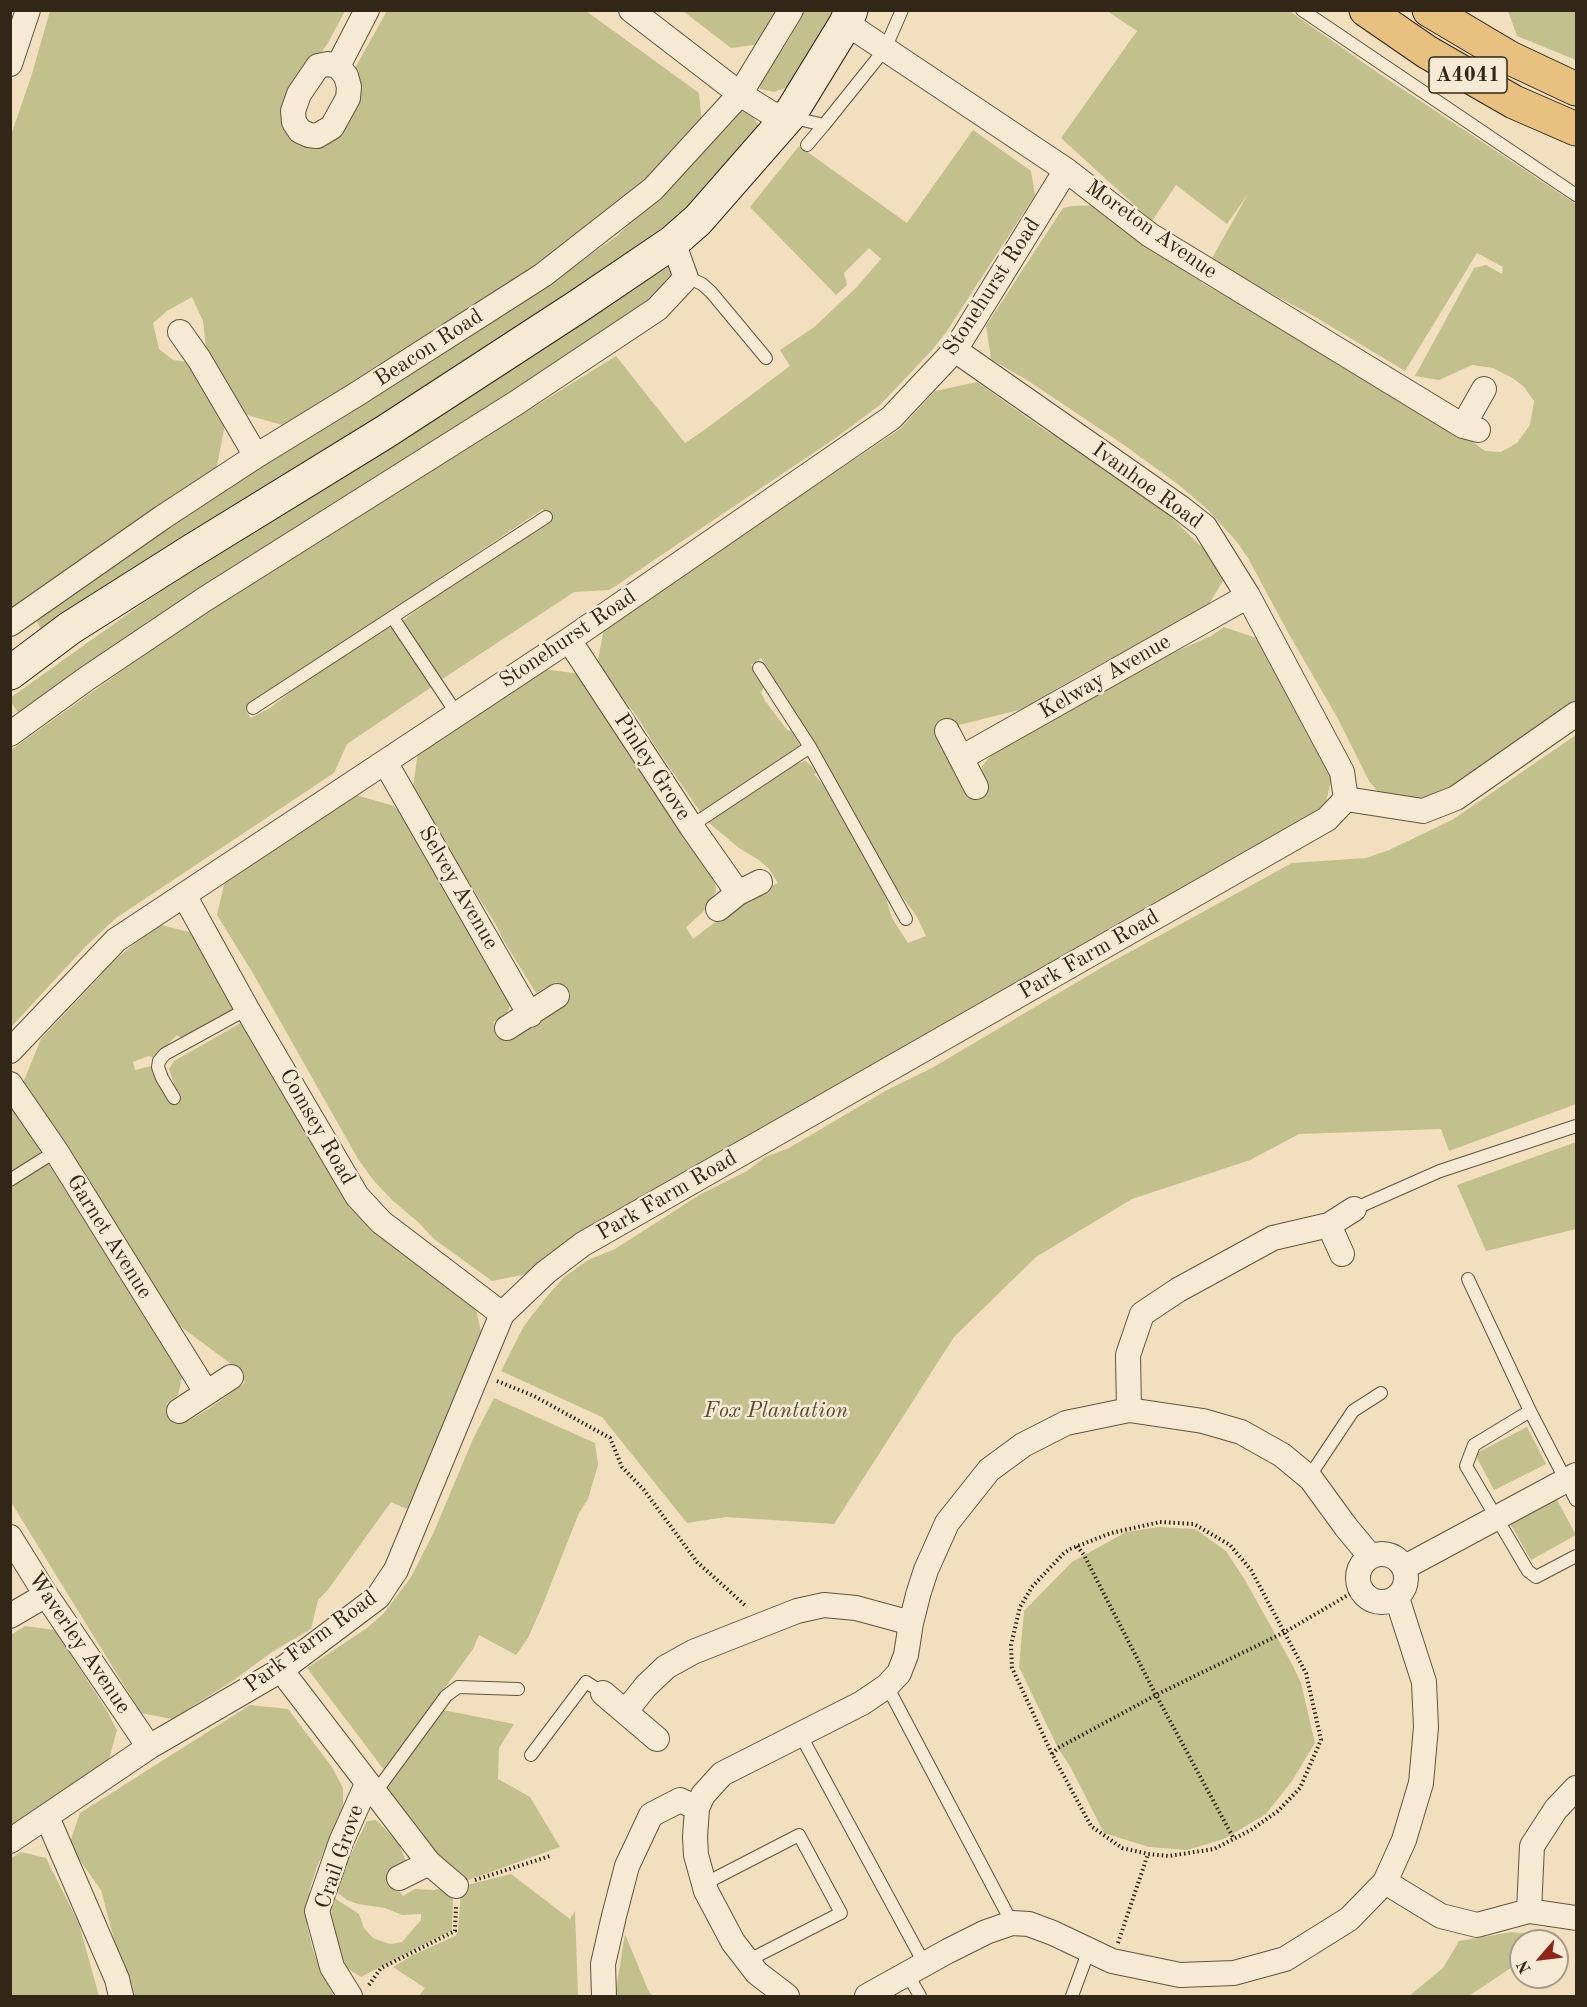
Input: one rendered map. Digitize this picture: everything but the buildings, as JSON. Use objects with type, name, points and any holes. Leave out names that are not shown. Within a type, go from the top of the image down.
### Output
[{"type":"highway","name":"A4041","points":[[1366,10],[1400,21],[1427,52],[1514,102],[1576,129]]},
{"type":"highway","name":"A4041","points":[[1428,10],[1510,58],[1576,89]]},
{"type":"highway","points":[[1400,21],[1428,10]]},
{"type":"main road","name":"Beacon Road","points":[[10,673],[80,622],[385,432],[673,242],[698,220],[789,116],[849,17]]},
{"type":"street","points":[[10,64],[28,10]]},
{"type":"street","points":[[338,66],[367,10]]},
{"type":"street","points":[[631,10],[740,94],[772,114],[789,116]]},
{"type":"street","name":"Beacon Road","points":[[10,624],[163,517],[256,456],[543,275],[653,189],[740,94],[791,10]]},
{"type":"street","name":"Moreton Avenue","points":[[849,17],[885,49],[1066,170],[1150,234],[1470,428],[1484,389]]},
{"type":"street","name":"Stonehurst Road","points":[[10,1051],[116,940],[569,640],[891,418],[955,350],[1066,170]]},
{"type":"street","points":[[10,734],[86,679],[205,599],[516,403],[657,309],[686,278],[673,242]]},
{"type":"street","points":[[180,332],[199,359],[256,456]]},
{"type":"street","name":"Ivanhoe Road","points":[[955,350],[1205,527],[1248,596],[1342,772],[1346,799]]},
{"type":"street","name":"Kelway Avenue","points":[[961,758],[1248,596]]},
{"type":"street","name":"Pinley Grove","points":[[569,640],[690,826],[749,888],[718,909]]},
{"type":"street","points":[[1346,799],[1423,811],[1456,798],[1576,714]]},
{"type":"street","points":[[947,731],[976,787]]},
{"type":"street","name":"Selvey Avenue","points":[[385,762],[530,1015]]},
{"type":"street","name":"Park Farm Road","points":[[10,1841],[149,1747],[281,1670],[378,1597],[396,1570],[502,1314],[546,1272],[583,1244],[1327,819],[1346,799]]},
{"type":"street","name":"Comsey Road","points":[[184,895],[247,1009],[357,1196],[381,1222],[502,1314]]},
{"type":"street","points":[[507,1028],[557,996]]},
{"type":"street","name":"Garnet Avenue","points":[[10,1084],[56,1151],[206,1392]]},
{"type":"street","points":[[1129,1410],[1128,1355],[1142,1314],[1178,1290],[1273,1238],[1329,1225],[1354,1209]]},
{"type":"street","points":[[1329,1225],[1342,1254]]},
{"type":"street","points":[[178,1412],[231,1377]]},
{"type":"street","points":[[787,1996],[757,1974],[733,1942],[706,1891],[696,1855],[697,1808],[703,1795],[722,1774],[862,1703],[887,1686],[899,1673],[906,1655],[911,1623],[926,1570],[947,1523],[989,1470],[1023,1445],[1066,1423],[1129,1410],[1203,1421],[1241,1432],[1282,1455],[1308,1477],[1370,1556]]},
{"type":"street","points":[[1405,1567],[1497,1518],[1573,1485]]},
{"type":"street","name":"Waverley Avenue","points":[[10,1537],[46,1595],[149,1747]]},
{"type":"street","points":[[1383,1553],[1398,1558],[1405,1567],[1407,1580],[1397,1598],[1386,1603],[1370,1600],[1360,1588],[1357,1582],[1359,1567],[1370,1556],[1383,1553]]},
{"type":"street","points":[[10,1616],[46,1595]]},
{"type":"street","points":[[867,1996],[986,1932],[1012,1923],[1029,1924],[1112,1960],[1180,1975],[1234,1972],[1285,1959],[1349,1919],[1385,1882],[1404,1840],[1421,1783],[1426,1727],[1424,1682],[1397,1598]]},
{"type":"street","points":[[626,1711],[646,1686],[666,1667],[693,1652],[765,1622],[824,1605],[856,1608],[911,1623]]},
{"type":"street","name":"Crail Grove","points":[[281,1670],[429,1863],[456,1886]]},
{"type":"street","points":[[603,1693],[657,1739]]},
{"type":"street","name":"Crail Grove","points":[[356,1994],[332,1967],[317,1911],[341,1842],[371,1788]]},
{"type":"street","points":[[1529,1911],[1532,1846],[1556,1809],[1576,1788]]},
{"type":"street","points":[[604,1996],[603,1964],[619,1896],[627,1866],[651,1815],[680,1800],[697,1808]]},
{"type":"street","points":[[47,1817],[117,1979],[121,1996]]},
{"type":"street","points":[[399,1878],[429,1863]]},
{"type":"street","points":[[1385,1882],[1441,1916],[1477,1925],[1529,1911],[1576,1918]]},
{"type":"lane","points":[[807,145],[885,49],[902,10]]},
{"type":"lane","points":[[1302,10],[1576,195]]},
{"type":"lane","points":[[789,116],[824,125]]},
{"type":"lane","points":[[685,276],[702,284],[711,292],[766,358]]},
{"type":"lane","points":[[253,708],[546,517]]},
{"type":"lane","points":[[393,618],[457,714]]},
{"type":"lane","points":[[759,668],[810,747],[906,919]]},
{"type":"lane","points":[[690,826],[810,747]]},
{"type":"lane","points":[[174,1098],[162,1078],[158,1067],[159,1061],[165,1054],[247,1009]]},
{"type":"lane","points":[[1354,1209],[1440,1171],[1576,1126]]},
{"type":"lane","points":[[10,1180],[56,1151]]},
{"type":"lane","points":[[1467,1279],[1530,1411],[1573,1485]]},
{"type":"lane","points":[[1308,1477],[1353,1411],[1381,1393]]},
{"type":"lane","points":[[1530,1411],[1474,1444],[1466,1466],[1528,1571],[1536,1577],[1576,1556]]},
{"type":"lane","points":[[531,1755],[586,1682],[603,1693]]},
{"type":"lane","points":[[887,1686],[1012,1923]]},
{"type":"lane","points":[[371,1788],[446,1696],[458,1688],[518,1689]]},
{"type":"lane","points":[[800,1734],[916,1970],[920,1996]]},
{"type":"lane","points":[[704,1884],[799,1835],[841,1913],[747,1961]]},
{"type":"lane","points":[[1072,1996],[1089,1950]]},
{"type":"path","points":[[479,1369],[498,1381],[534,1395],[610,1438],[622,1467],[644,1490],[697,1562],[765,1622]]},
{"type":"path","points":[[1160,1522],[1194,1524],[1230,1545],[1251,1570],[1285,1632],[1306,1673],[1321,1740],[1300,1788],[1278,1811],[1234,1839],[1214,1849],[1169,1856],[1122,1848],[1091,1826],[1052,1754],[1012,1668],[1011,1645],[1020,1607],[1032,1587],[1063,1554],[1111,1533],[1160,1522]]},
{"type":"path","points":[[1077,1546],[1084,1555],[1234,1839]]},
{"type":"path","points":[[1052,1754],[1058,1748],[1156,1695],[1285,1632],[1360,1588]]},
{"type":"path","points":[[1112,1960],[1148,1854]]},
{"type":"path","points":[[356,1994],[381,1968],[455,1931],[456,1886],[550,1856]]},
{"type":"green space","points":[[1288,10],[1381,75],[1576,204],[1576,705],[1471,777],[1425,801],[1380,794],[1369,781],[1337,717],[1248,558],[1208,510],[1179,485],[1124,445],[1030,382],[991,359],[986,326],[1063,208],[1097,205],[1204,284],[1283,328],[1485,451],[1501,452],[1517,443],[1530,425],[1534,401],[1524,387],[1493,368],[1472,365],[1439,380],[1415,376],[1474,268],[1486,265],[1502,274],[1503,267],[1477,253],[1405,371],[1312,315],[1251,283],[1212,258],[1248,194],[1227,224],[1176,185],[1152,221],[1061,138],[1137,31],[1107,11]]},
{"type":"green space","points":[[50,11],[345,11],[329,41],[295,93],[311,142],[357,78],[355,68],[387,11],[586,11],[699,93],[702,124],[654,175],[580,239],[289,427],[237,412],[207,357],[203,321],[192,297],[167,311],[153,323],[159,349],[173,360],[188,362],[225,424],[216,471],[11,612],[11,135]]},
{"type":"green space","points":[[683,11],[783,11],[761,44],[731,48]]},
{"type":"green space","points":[[805,11],[839,11],[794,85],[774,92],[760,89],[759,83],[788,41]]},
{"type":"green space","points":[[1508,11],[1576,11],[1576,60],[1517,36]]},
{"type":"green space","points":[[741,111],[750,113],[758,124],[759,136],[700,207],[48,640],[34,617],[158,531],[559,277],[617,236],[694,161],[732,116]]},
{"type":"green space","points":[[973,130],[1031,171],[1035,195],[947,331],[880,405],[837,437],[617,585],[609,590],[574,592],[441,680],[402,621],[448,587],[550,519],[543,509],[251,704],[246,711],[251,718],[270,708],[322,668],[388,627],[395,629],[433,686],[347,744],[334,773],[116,918],[86,946],[11,1027],[11,750],[158,645],[273,569],[616,356],[685,443],[790,366],[780,350],[813,328],[856,288],[881,259],[869,248],[844,273],[847,285],[836,295],[750,207],[799,146],[907,223]]},
{"type":"green space","points":[[671,265],[677,268],[670,289],[21,717],[10,698],[146,601]]},
{"type":"green space","points":[[977,382],[1162,508],[1212,557],[1224,579],[1206,609],[1082,674],[1023,709],[943,729],[935,735],[952,765],[983,779],[982,766],[995,751],[1224,627],[1259,639],[1333,772],[1324,811],[659,1188],[600,1219],[527,1274],[492,1281],[434,1239],[392,1200],[358,1159],[254,975],[217,915],[225,881],[356,795],[394,806],[512,1002],[506,1015],[493,1022],[500,1038],[518,1032],[563,988],[556,982],[536,993],[495,923],[412,794],[418,752],[544,669],[580,674],[715,881],[716,891],[703,912],[686,927],[693,939],[727,913],[778,883],[769,869],[759,860],[739,848],[708,822],[791,765],[806,761],[817,772],[814,774],[828,791],[882,885],[892,918],[908,943],[926,936],[917,917],[892,882],[858,820],[761,658],[751,665],[764,687],[761,692],[765,701],[788,731],[791,730],[800,746],[798,752],[703,816],[598,660],[604,628],[900,429],[935,391]]},
{"type":"green space","name":"Fox Plantation","points":[[1576,735],[1576,1104],[1449,1151],[1441,1129],[1299,1134],[1250,1160],[1132,1199],[1036,1257],[954,1337],[834,1524],[726,1517],[687,1523],[602,1417],[501,1371],[524,1326],[544,1300],[563,1278],[588,1260],[615,1249],[701,1194],[747,1171],[765,1157],[789,1148],[887,1090],[932,1068],[1106,965],[1292,863],[1366,858],[1389,850],[1452,820]]},
{"type":"green space","points":[[161,925],[197,934],[241,1012],[185,1041],[177,1035],[154,1058],[149,1056],[133,1062],[135,1070],[151,1066],[168,1087],[174,1083],[169,1069],[174,1061],[246,1020],[311,1133],[475,1304],[483,1341],[422,1483],[407,1509],[391,1502],[327,1591],[318,1600],[311,1629],[272,1652],[234,1680],[172,1719],[141,1713],[11,1502],[11,1184],[47,1161],[182,1377],[178,1395],[166,1404],[179,1423],[204,1412],[245,1383],[231,1364],[176,1323],[23,1083],[41,1039],[116,959],[150,931]]},
{"type":"green space","points":[[11,1107],[41,1152],[11,1172]]},
{"type":"green space","points":[[1576,1142],[1576,1229],[1486,1251],[1457,1185]]},
{"type":"green space","points":[[494,1398],[595,1443],[598,1465],[588,1499],[579,1513],[528,1638],[516,1655],[479,1635],[473,1649],[385,1771],[307,1668],[367,1628],[384,1613],[411,1577],[433,1534],[473,1439]]},
{"type":"green space","points":[[1527,1427],[1546,1464],[1494,1490],[1475,1454]]},
{"type":"green space","points":[[1556,1498],[1576,1535],[1531,1560],[1510,1523]]},
{"type":"green space","points":[[1159,1527],[1195,1529],[1226,1551],[1245,1580],[1301,1683],[1315,1743],[1292,1781],[1266,1814],[1224,1839],[1187,1850],[1149,1847],[1104,1833],[1071,1768],[1058,1748],[1019,1667],[1024,1611],[1072,1562],[1126,1532]]},
{"type":"green space","points":[[25,1626],[55,1630],[117,1730],[108,1763],[11,1825],[11,1635]]},
{"type":"green space","points":[[250,1705],[288,1709],[332,1767],[343,1788],[343,1809],[316,1869],[307,1908],[307,1926],[313,1950],[321,1972],[334,1996],[129,1996],[101,1890],[69,1845],[80,1813]]},
{"type":"green space","points":[[443,1710],[514,1724],[499,1748],[498,1779],[530,1797],[560,1847],[457,1884],[386,1790]]},
{"type":"green space","points":[[376,1820],[398,1842],[406,1861],[401,1877],[394,1884],[403,1896],[415,1889],[434,1890],[444,1887],[453,1895],[452,1930],[361,1977],[347,1968],[337,1951],[330,1922],[333,1897],[359,1914],[364,1928],[373,1938],[390,1944],[402,1942],[421,1920],[421,1914],[402,1915],[385,1908],[358,1904],[347,1900],[335,1891],[367,1821]]},
{"type":"green space","points":[[21,1852],[46,1858],[79,1924],[99,1996],[11,1996],[11,1858]]},
{"type":"green space","points":[[511,1874],[570,1919],[575,1911],[578,1996],[419,1996],[425,1988],[393,1967],[455,1936],[458,1932],[463,1886]]},
{"type":"green space","points":[[1509,1933],[1509,1969],[1469,1996],[1409,1996],[1443,1968],[1459,1941]]},
{"type":"green space","points":[[625,1934],[649,1992],[653,1996],[615,1996]]}]
